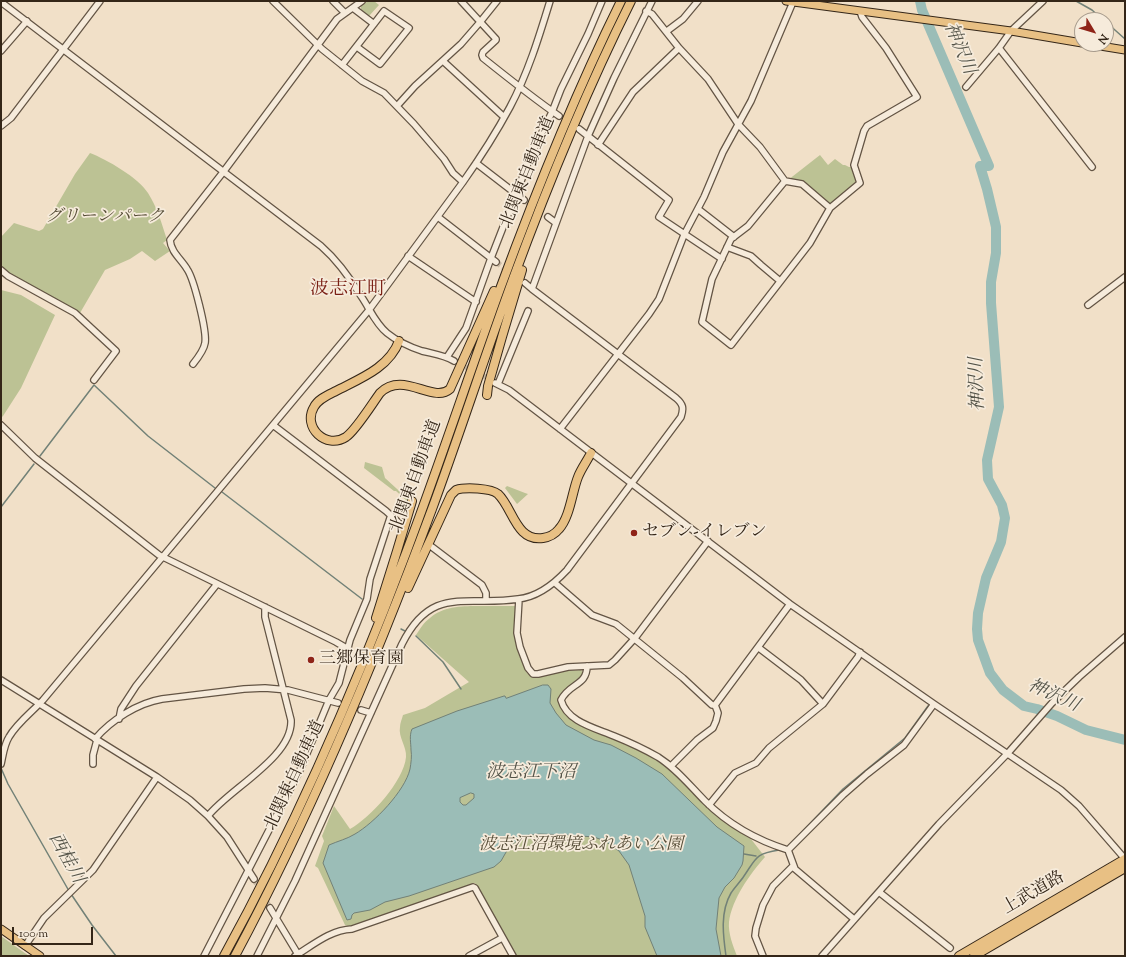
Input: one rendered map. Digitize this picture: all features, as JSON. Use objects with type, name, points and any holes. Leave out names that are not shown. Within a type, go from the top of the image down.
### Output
[{"type":"highway","name":"北関東自動車道","points":[[224,956],[294,817],[349,696],[406,552],[517,244],[560,133],[582,82],[621,1]]},
{"type":"highway","name":"北関東自動車道","points":[[235,956],[306,815],[381,644],[431,513],[513,281],[547,191],[591,86],[631,1]]},
{"type":"highway","points":[[487,395],[488,386],[502,337],[547,191]]},
{"type":"highway","points":[[400,342],[397,348],[381,366],[325,396],[316,404],[310,418],[312,427],[319,435],[333,441],[346,436],[380,394],[392,385],[405,385],[441,393],[447,392],[450,389],[517,244]]},
{"type":"highway","points":[[400,342],[378,364],[316,398],[308,409],[307,424],[312,434],[320,441],[330,444],[340,443],[349,439],[353,435],[386,392],[399,388],[407,389],[414,393]]},
{"type":"highway","points":[[381,644],[453,492],[462,489],[486,490],[494,492],[500,496],[518,526],[524,533],[532,537],[546,537],[554,533],[562,524],[578,475],[591,453]]},
{"type":"highway","points":[[500,491],[526,530],[537,534],[549,532],[558,524],[576,473],[591,453]]},
{"type":"highway","points":[[349,696],[398,551],[412,500]]},
{"type":"highway","name":"上武道路","points":[[959,956],[1125,859]]},
{"type":"highway","name":"上武道路","points":[[974,956],[1125,868]]},
{"type":"main road","points":[[789,1],[1011,31],[1074,42]]},
{"type":"main road","points":[[1114,48],[1125,50]]},
{"type":"main road","points":[[1,929],[40,956]]},
{"type":"street","points":[[1,126],[11,118],[100,1]]},
{"type":"street","points":[[273,1],[318,45],[362,81],[381,91],[397,106],[444,159],[453,173],[463,182]]},
{"type":"street","points":[[333,1],[345,13]]},
{"type":"street","points":[[193,364],[205,344],[204,329],[198,297],[188,270],[170,247],[170,240],[224,171],[337,19],[362,1]]},
{"type":"street","points":[[461,1],[481,21],[496,40],[483,52],[482,57],[559,116]]},
{"type":"street","points":[[397,106],[415,86],[461,44],[496,1]]},
{"type":"street","points":[[1,764],[6,742],[11,734],[39,704],[369,310],[438,217],[476,163],[504,117],[533,54],[550,1]]},
{"type":"street","points":[[447,357],[466,328],[493,260],[532,153],[602,1]]},
{"type":"street","points":[[532,288],[588,136],[614,78],[652,1]]},
{"type":"street","points":[[667,31],[682,19],[698,1]]},
{"type":"street","points":[[560,429],[649,314],[658,299],[684,235],[698,209],[723,152],[760,81],[789,1]]},
{"type":"street","points":[[966,87],[999,48],[1011,31],[1042,1]]},
{"type":"street","points":[[1,2],[224,171],[326,251],[353,282],[369,310],[382,328],[400,342],[417,349],[447,357],[454,361]]},
{"type":"street","points":[[353,8],[374,24]]},
{"type":"street","points":[[342,65],[384,11],[409,28],[380,64],[357,47]]},
{"type":"street","points":[[646,11],[652,14],[679,48],[708,79],[738,124],[760,147],[785,181],[802,184],[830,208]]},
{"type":"street","points":[[785,181],[748,226],[731,239],[712,279],[702,322],[731,345],[810,243],[830,208],[860,183],[854,165],[864,131],[867,126],[917,97],[886,48],[862,17],[860,11]]},
{"type":"street","points":[[1,51],[27,22]]},
{"type":"street","points":[[598,145],[633,92],[679,48]]},
{"type":"street","points":[[999,48],[1092,168]]},
{"type":"street","points":[[443,60],[461,79],[504,117]]},
{"type":"street","points":[[579,129],[669,200],[659,217],[722,259]]},
{"type":"street","points":[[476,163],[517,193],[524,200]]},
{"type":"street","points":[[698,209],[734,237]]},
{"type":"street","points":[[438,217],[493,260]]},
{"type":"street","points":[[548,217],[556,223]]},
{"type":"street","points":[[727,247],[751,256],[780,281]]},
{"type":"street","points":[[408,256],[476,302]]},
{"type":"street","points":[[1,270],[8,276],[75,313],[116,351],[94,380]]},
{"type":"street","points":[[1088,305],[1125,277]]},
{"type":"street","points":[[257,956],[295,881],[410,630],[418,620],[432,610],[449,602],[464,600],[486,601],[519,599],[538,593],[555,583],[567,570],[631,482],[681,417],[683,408],[682,404],[676,398],[525,283]]},
{"type":"street","points":[[528,311],[497,383],[509,390],[708,540],[790,604],[1061,790],[1079,806],[1125,859]]},
{"type":"street","points":[[1,425],[35,458],[163,557],[348,649]]},
{"type":"street","points":[[273,425],[400,523]]},
{"type":"street","points":[[204,956],[304,764],[329,700],[340,679],[348,649],[368,599],[370,579],[391,515]]},
{"type":"street","points":[[519,599],[517,633],[523,658],[530,672],[538,674],[568,667],[609,665],[635,638],[708,540]]},
{"type":"street","points":[[432,547],[482,585],[486,593],[486,601]]},
{"type":"street","points":[[555,583],[592,615],[616,624],[635,638],[712,705],[715,705],[718,713],[713,728],[697,740],[671,766]]},
{"type":"street","points":[[119,719],[121,709],[136,686],[217,584]]},
{"type":"street","points":[[715,705],[759,648],[790,604]]},
{"type":"street","points":[[208,816],[273,758],[283,746],[292,725],[265,617],[265,607]]},
{"type":"street","points":[[822,956],[963,798],[1008,753],[1051,705],[1079,677],[1125,637]]},
{"type":"street","points":[[759,648],[801,680],[823,704]]},
{"type":"street","points":[[709,804],[735,773],[756,763],[770,748],[823,704],[858,657],[860,652]]},
{"type":"street","points":[[587,666],[587,674],[585,678],[568,689],[560,700],[567,712],[582,723],[632,744],[658,757],[671,766],[729,822],[769,844],[788,850]]},
{"type":"street","points":[[1,680],[157,777],[185,797],[208,816],[232,843],[254,879]]},
{"type":"street","points":[[93,764],[96,740],[119,719],[140,707],[157,700],[252,688],[284,689],[338,703]]},
{"type":"street","points":[[788,850],[867,774],[904,745],[934,704]]},
{"type":"street","points":[[361,710],[371,713]]},
{"type":"street","points":[[25,946],[42,921],[93,870],[157,777]]},
{"type":"street","points":[[788,850],[793,866],[854,919]]},
{"type":"street","points":[[762,956],[755,936],[763,905],[773,886],[793,866]]},
{"type":"street","points":[[270,908],[297,955],[327,936],[352,929],[473,887],[475,888],[513,956]]},
{"type":"street","points":[[879,892],[950,948]]},
{"type":"street","points":[[469,956],[502,938]]},
{"type":"green space","points":[[368,1],[374,1],[379,5],[369,16],[361,10],[361,6]]},
{"type":"green space","name":"グリーンパーク","points":[[90,153],[130,175],[144,187],[157,210],[167,240],[163,243],[170,251],[155,261],[142,251],[130,259],[105,270],[80,313],[3,268],[1,263],[1,237],[14,223],[39,231],[43,229],[75,174]]},
{"type":"green space","points":[[820,155],[828,165],[835,159],[843,165],[851,167],[859,182],[830,206],[801,182],[788,180]]},
{"type":"green space","points":[[1,290],[21,295],[55,315],[21,388],[1,418]]},
{"type":"green space","points":[[365,462],[382,467],[385,478],[408,499],[407,501],[396,491],[364,468]]},
{"type":"green space","points":[[507,486],[528,494],[517,504],[505,488]]},
{"type":"green space","name":"波志江下沼","points":[[470,606],[517,606],[515,637],[519,655],[527,673],[531,676],[537,677],[563,671],[581,670],[584,673],[566,688],[558,700],[560,706],[566,713],[651,757],[665,766],[729,825],[751,839],[765,857],[742,887],[731,913],[729,931],[737,956],[516,956],[475,883],[350,927],[345,925],[318,868],[315,866],[324,841],[322,836],[334,806],[350,829],[376,808],[393,787],[404,767],[406,753],[400,734],[400,724],[403,715],[425,708],[469,682],[416,635],[428,620],[436,614],[449,608]]},
{"type":"green space","points":[[1,936],[29,956],[1,956]]},
{"type":"water","name":"波志江下沼","points":[[543,685],[548,685],[551,689],[550,703],[566,725],[594,740],[611,745],[662,774],[717,827],[744,846],[742,865],[734,878],[725,887],[719,898],[716,929],[721,956],[657,956],[645,927],[645,916],[629,865],[619,851],[605,841],[594,837],[540,834],[522,837],[509,847],[501,861],[494,867],[409,896],[385,902],[370,910],[354,913],[351,919],[347,920],[323,863],[329,845],[349,837],[363,829],[388,806],[402,787],[410,769],[410,737],[412,729],[457,711],[504,696],[506,698]],"holes":[[[471,793],[474,794],[474,798],[466,805],[463,805],[460,802],[460,798]]]},
{"type":"waterway","name":"神沢川","points":[[920,1],[922,10],[989,166],[980,166],[996,227],[996,253],[991,282],[991,303],[999,407],[987,460],[988,479],[1002,505],[1005,518],[1001,542],[986,578],[978,613],[978,640],[990,673],[1003,690],[1024,706],[1057,716],[1086,730],[1125,740]]},
{"type":"waterway","points":[[1076,1],[1094,12]]},
{"type":"waterway","points":[[1114,29],[1125,39]]},
{"type":"waterway","points":[[40,456],[94,385],[148,436],[215,488]]},
{"type":"waterway","points":[[1,507],[34,464]]},
{"type":"waterway","points":[[222,492],[362,599]]},
{"type":"waterway","points":[[401,629],[405,631]]},
{"type":"waterway","points":[[416,636],[443,662],[461,689]]},
{"type":"waterway","points":[[800,834],[843,789],[905,738],[928,706]]},
{"type":"waterway","name":"西桂川","points":[[1,768],[8,784],[69,891]]},
{"type":"waterway","points":[[726,956],[723,924],[725,908],[731,893],[757,857],[765,853],[779,850]]},
{"type":"waterway","points":[[744,854],[756,856]]},
{"type":"waterway","name":"西桂川","points":[[71,894],[92,925],[116,956]]},
{"type":"tunnel","points":[[524,200],[548,217]]},
{"type":"tunnel","points":[[496,262],[508,271]]},
{"type":"tunnel","points":[[458,363],[493,381]]},
{"type":"tunnel","points":[[254,879],[270,908]]},
{"type":"place","name":"セブン-イレブン","points":[[634,533]]},
{"type":"place","name":"三郷保育園","points":[[311,660]]},
{"type":"district","name":"波志江町","points":[[348,291]]},
{"type":"park label","name":"波志江沼環境ふれあい公園","points":[[581,846]]}]
